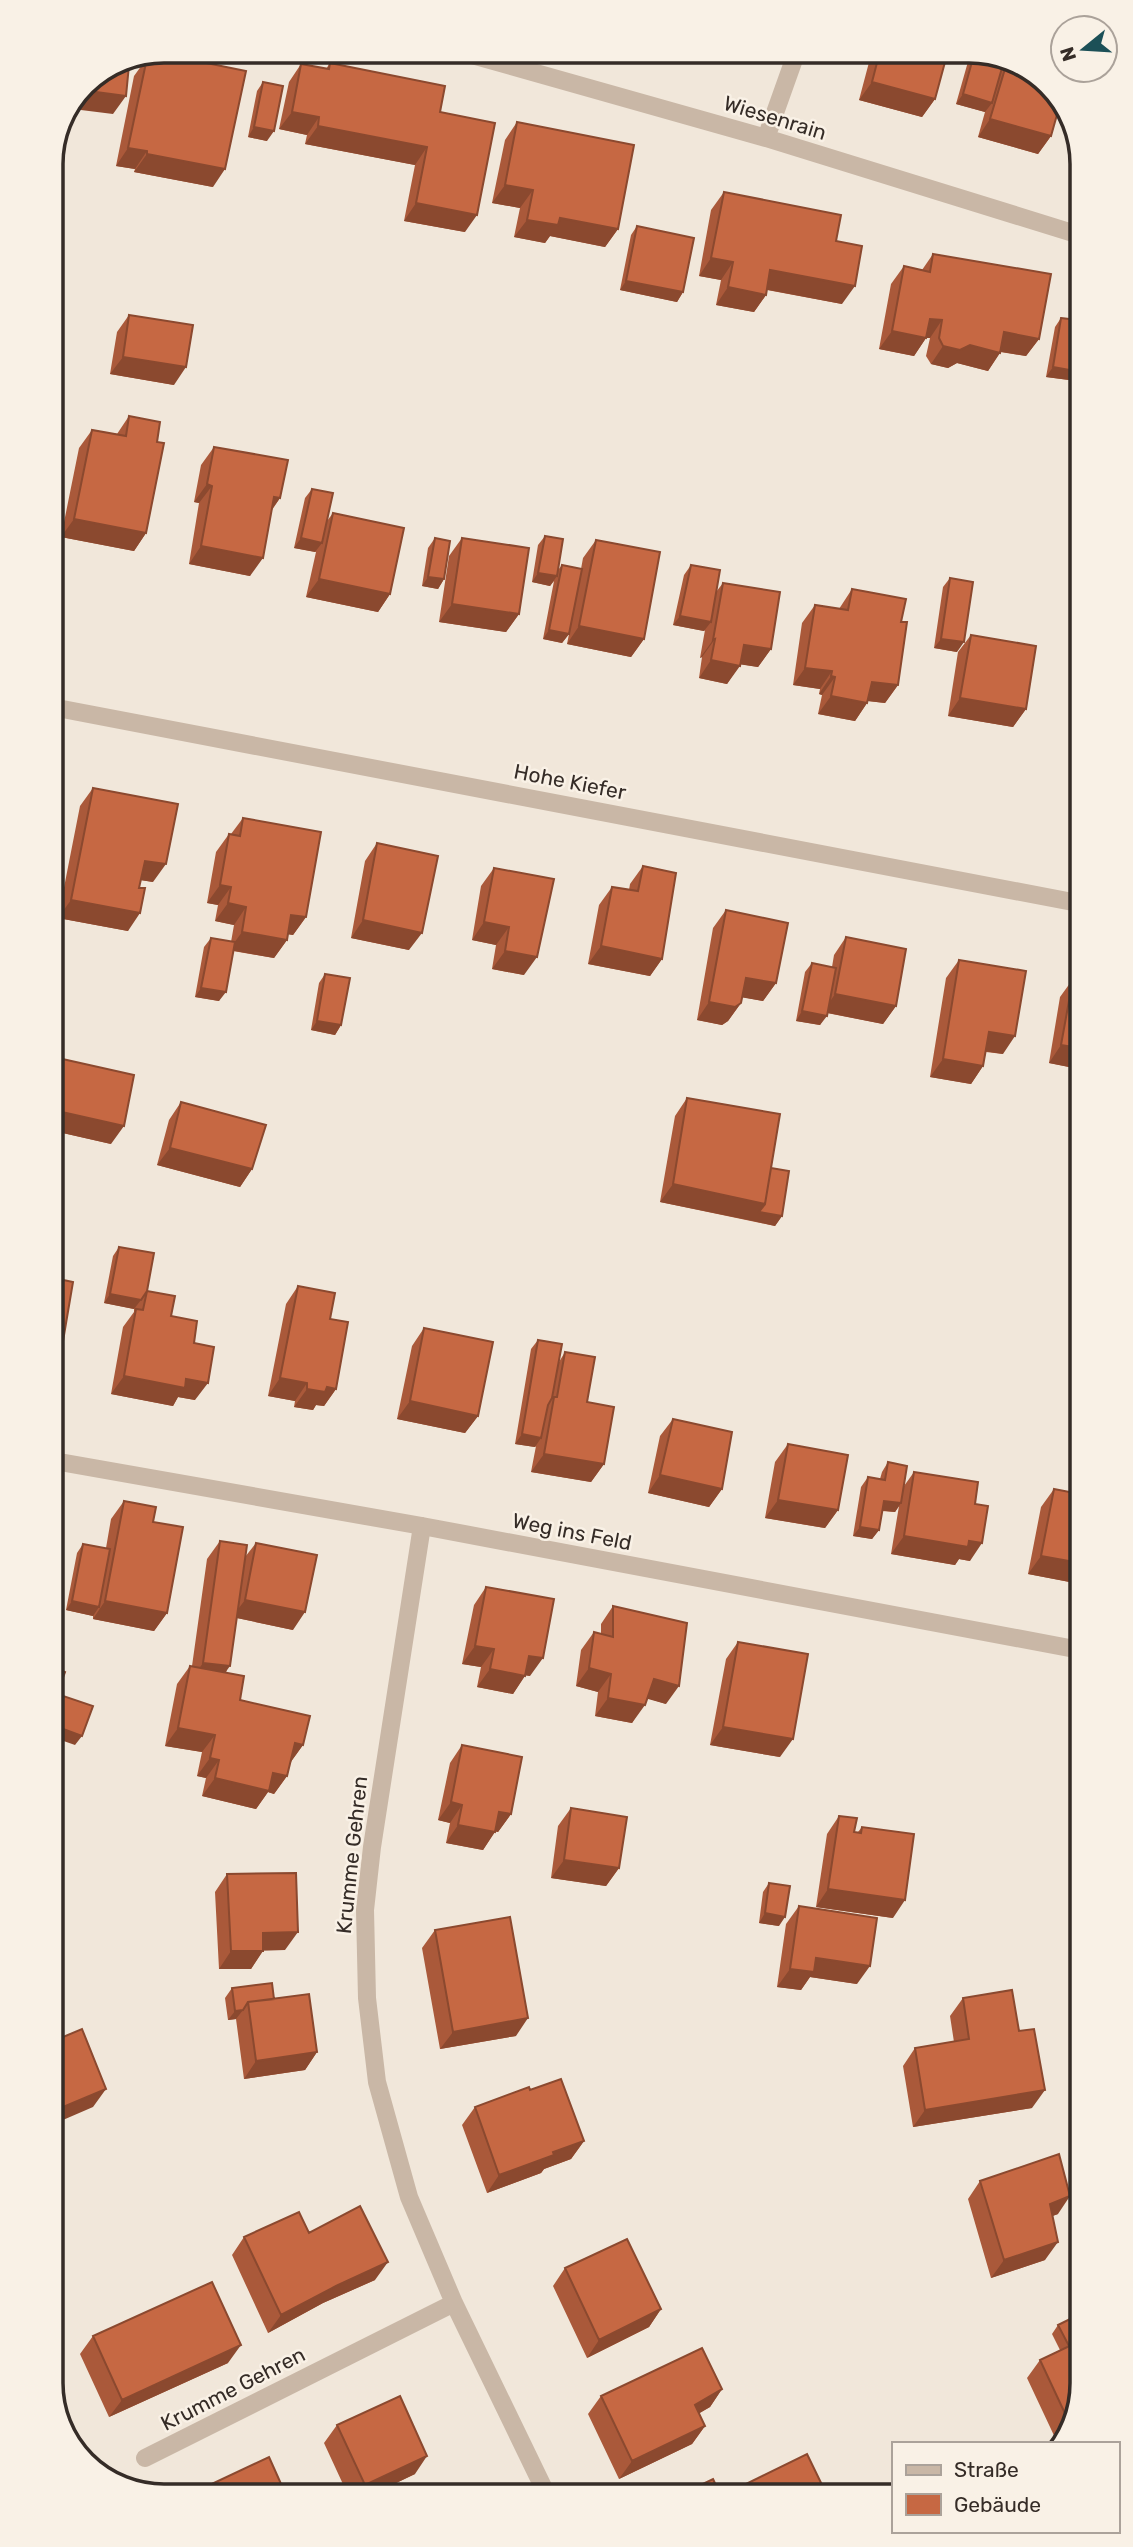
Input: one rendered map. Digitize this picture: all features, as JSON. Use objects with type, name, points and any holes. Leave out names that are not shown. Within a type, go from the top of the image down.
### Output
[{"type":"street","name":"Wiesenrain","points":[[500,63],[766,138],[1070,232]]},
{"type":"street","points":[[766,138],[793,63]]},
{"type":"street","name":"Hohe Kiefer","points":[[63,709],[1070,901]]},
{"type":"street","name":"Weg ins Feld","points":[[63,1463],[422,1526],[1070,1648]]},
{"type":"street","name":"Krumme Gehren","points":[[422,1526],[372,1846],[365,1910],[367,1998],[377,2082],[409,2197],[454,2303],[542,2484]]},
{"type":"street","name":"Krumme Gehren","points":[[145,2458],[454,2303]]},
{"type":"building","points":[[206,63],[246,71],[225,169],[128,148],[146,65]]},
{"type":"building","points":[[330,63],[445,86],[440,112],[495,123],[477,215],[416,203],[427,147],[318,126],[319,117],[292,112],[301,64],[329,69]]},
{"type":"building","points":[[877,63],[945,63],[935,99],[872,82]]},
{"type":"building","points":[[972,63],[1002,68],[992,103],[963,94]]},
{"type":"building","points":[[1005,69],[1020,76],[1041,92],[1057,114],[1051,136],[990,119]]},
{"type":"building","points":[[129,70],[126,96],[94,92],[113,76]]},
{"type":"building","points":[[263,82],[283,86],[274,131],[254,127]]},
{"type":"building","points":[[517,122],[634,145],[618,229],[560,218],[558,225],[527,220],[533,190],[505,185]]},
{"type":"building","points":[[724,192],[841,215],[836,241],[862,246],[855,286],[770,270],[766,295],[728,287],[733,262],[711,258]]},
{"type":"building","points":[[637,226],[694,238],[683,292],[626,281]]},
{"type":"building","points":[[933,254],[1051,274],[1039,339],[1004,332],[1000,353],[970,345],[960,350],[943,346],[939,338],[942,320],[930,319],[926,338],[892,331],[904,266],[930,272]]},
{"type":"building","points":[[129,315],[193,325],[186,367],[123,357]]},
{"type":"building","points":[[1061,318],[1070,319],[1070,370],[1053,367]]},
{"type":"building","points":[[129,416],[160,422],[157,442],[164,443],[146,533],[74,519],[92,430],[126,436]]},
{"type":"building","points":[[214,447],[288,460],[280,498],[274,497],[263,558],[201,546],[212,486],[207,484]]},
{"type":"building","points":[[312,489],[333,493],[322,543],[301,538]]},
{"type":"building","points":[[333,513],[404,528],[390,594],[319,579]]},
{"type":"building","points":[[545,536],[563,539],[557,576],[538,573]]},
{"type":"building","points":[[435,538],[450,541],[444,579],[428,577]]},
{"type":"building","points":[[462,538],[529,548],[519,614],[452,604]]},
{"type":"building","points":[[596,540],[660,552],[644,639],[579,626]]},
{"type":"building","points":[[562,565],[582,569],[569,634],[549,630]]},
{"type":"building","points":[[691,565],[720,570],[711,622],[680,616]]},
{"type":"building","points":[[950,578],[973,582],[964,642],[941,639]]},
{"type":"building","points":[[723,583],[780,592],[771,649],[744,645],[740,666],[711,660]]},
{"type":"building","points":[[852,589],[906,599],[901,622],[907,622],[898,685],[872,682],[867,703],[831,696],[835,677],[831,676],[832,671],[805,668],[815,605],[848,610]]},
{"type":"building","points":[[971,635],[1036,646],[1026,709],[960,698]]},
{"type":"building","points":[[93,788],[178,804],[166,864],[145,861],[139,888],[145,888],[140,913],[71,900]]},
{"type":"building","points":[[243,818],[321,832],[306,917],[291,915],[287,940],[242,932],[246,907],[228,903],[231,887],[220,885],[229,834],[240,836]]},
{"type":"building","points":[[377,843],[438,856],[422,933],[363,920]]},
{"type":"building","points":[[643,866],[676,873],[662,959],[601,946],[612,887],[638,891]]},
{"type":"building","points":[[494,868],[554,879],[537,957],[505,951],[509,927],[484,922]]},
{"type":"building","points":[[726,910],[788,923],[776,983],[746,978],[741,1003],[735,1007],[709,1002]]},
{"type":"building","points":[[846,937],[906,949],[896,1006],[835,994]]},
{"type":"building","points":[[211,938],[235,942],[226,992],[201,988]]},
{"type":"building","points":[[959,960],[1026,971],[1015,1036],[989,1032],[983,1066],[943,1059]]},
{"type":"building","points":[[812,963],[836,968],[827,1016],[802,1011]]},
{"type":"building","points":[[325,974],[350,978],[341,1025],[317,1021]]},
{"type":"building","points":[[1070,996],[1070,1046],[1061,1045]]},
{"type":"building","points":[[63,1059],[134,1075],[124,1126],[63,1112]]},
{"type":"building","points":[[687,1098],[780,1114],[765,1204],[673,1184]]},
{"type":"building","points":[[181,1102],[266,1125],[252,1169],[170,1148]]},
{"type":"building","points":[[771,1168],[789,1171],[782,1216],[759,1212],[765,1204]]},
{"type":"building","points":[[119,1247],[154,1253],[147,1291],[141,1300],[110,1294]]},
{"type":"building","points":[[63,1280],[73,1282],[63,1341]]},
{"type":"building","points":[[298,1286],[335,1293],[330,1319],[348,1322],[336,1389],[327,1387],[325,1392],[307,1389],[307,1383],[280,1378]]},
{"type":"building","points":[[147,1291],[175,1296],[171,1316],[197,1321],[194,1343],[214,1347],[208,1383],[186,1379],[185,1388],[124,1376],[136,1309],[143,1310]]},
{"type":"building","points":[[424,1328],[493,1342],[478,1416],[410,1401]]},
{"type":"building","points":[[538,1340],[562,1344],[541,1438],[522,1434]]},
{"type":"building","points":[[565,1352],[595,1357],[587,1402],[614,1407],[604,1464],[544,1454]]},
{"type":"building","points":[[673,1419],[732,1432],[722,1489],[660,1475]]},
{"type":"building","points":[[788,1444],[848,1455],[838,1510],[778,1500]]},
{"type":"building","points":[[888,1462],[907,1466],[901,1503],[884,1501],[879,1530],[860,1527],[868,1477],[885,1480]]},
{"type":"building","points":[[914,1472],[978,1482],[975,1504],[988,1506],[982,1543],[969,1541],[968,1547],[904,1536]]},
{"type":"building","points":[[1054,1489],[1070,1492],[1070,1561],[1041,1556]]},
{"type":"building","points":[[124,1501],[156,1507],[153,1522],[183,1527],[167,1613],[105,1601]]},
{"type":"building","points":[[220,1541],[247,1545],[230,1666],[203,1663]]},
{"type":"building","points":[[256,1543],[317,1555],[305,1612],[245,1600]]},
{"type":"building","points":[[83,1544],[110,1549],[99,1607],[72,1601]]},
{"type":"building","points":[[486,1587],[554,1599],[543,1658],[529,1656],[525,1676],[490,1669],[494,1649],[475,1646]]},
{"type":"building","points":[[613,1606],[687,1623],[679,1686],[654,1679],[645,1705],[608,1698],[611,1674],[589,1668],[594,1632],[613,1637]]},
{"type":"building","points":[[738,1642],[808,1654],[793,1739],[723,1727]]},
{"type":"building","points":[[190,1666],[244,1676],[240,1700],[310,1716],[303,1745],[295,1743],[287,1776],[273,1773],[269,1791],[215,1778],[219,1760],[210,1758],[215,1735],[178,1728]]},
{"type":"building","points":[[63,1696],[93,1706],[82,1736],[63,1729]]},
{"type":"building","points":[[462,1745],[522,1757],[511,1814],[499,1812],[495,1832],[458,1825],[462,1805],[451,1802]]},
{"type":"building","points":[[571,1808],[627,1817],[619,1868],[564,1860]]},
{"type":"building","points":[[839,1816],[857,1818],[854,1832],[861,1833],[862,1827],[914,1834],[905,1900],[828,1889]]},
{"type":"building","points":[[296,1873],[298,1932],[263,1933],[263,1951],[231,1951],[227,1874]]},
{"type":"building","points":[[769,1883],[790,1886],[785,1917],[765,1913]]},
{"type":"building","points":[[799,1906],[877,1918],[870,1966],[816,1958],[814,1972],[790,1969]]},
{"type":"building","points":[[510,1917],[528,2018],[453,2032],[435,1930]]},
{"type":"building","points":[[272,1983],[274,1999],[248,2002],[243,2010],[235,2011],[232,1988]]},
{"type":"building","points":[[1012,1990],[1019,2031],[1034,2029],[1045,2090],[925,2110],[915,2048],[969,2039],[963,1998]]},
{"type":"building","points":[[309,1994],[317,2052],[256,2061],[248,2002]]},
{"type":"building","points":[[82,2029],[106,2089],[63,2107],[63,2037]]},
{"type":"building","points":[[561,2079],[584,2141],[499,2175],[475,2107],[529,2087],[530,2090]]},
{"type":"building","points":[[1059,2154],[1070,2196],[1050,2204],[1058,2242],[1004,2260],[980,2181]]},
{"type":"building","points":[[360,2206],[388,2262],[281,2315],[244,2237],[299,2212],[309,2233]]},
{"type":"building","points":[[627,2239],[661,2309],[599,2340],[565,2268]]},
{"type":"building","points":[[212,2282],[241,2345],[122,2400],[93,2336]]},
{"type":"building","points":[[1070,2319],[1070,2346],[1069,2346],[1058,2325]]},
{"type":"building","points":[[1070,2346],[1070,2383],[1065,2414],[1040,2360]]},
{"type":"building","points":[[702,2348],[722,2389],[695,2405],[705,2426],[632,2461],[601,2396]]},
{"type":"building","points":[[400,2396],[427,2456],[365,2484],[337,2425]]},
{"type":"building","points":[[807,2454],[822,2484],[746,2484]]},
{"type":"building","points":[[269,2457],[281,2484],[212,2484]]},
{"type":"building","points":[[713,2479],[715,2484],[703,2484]]}]
